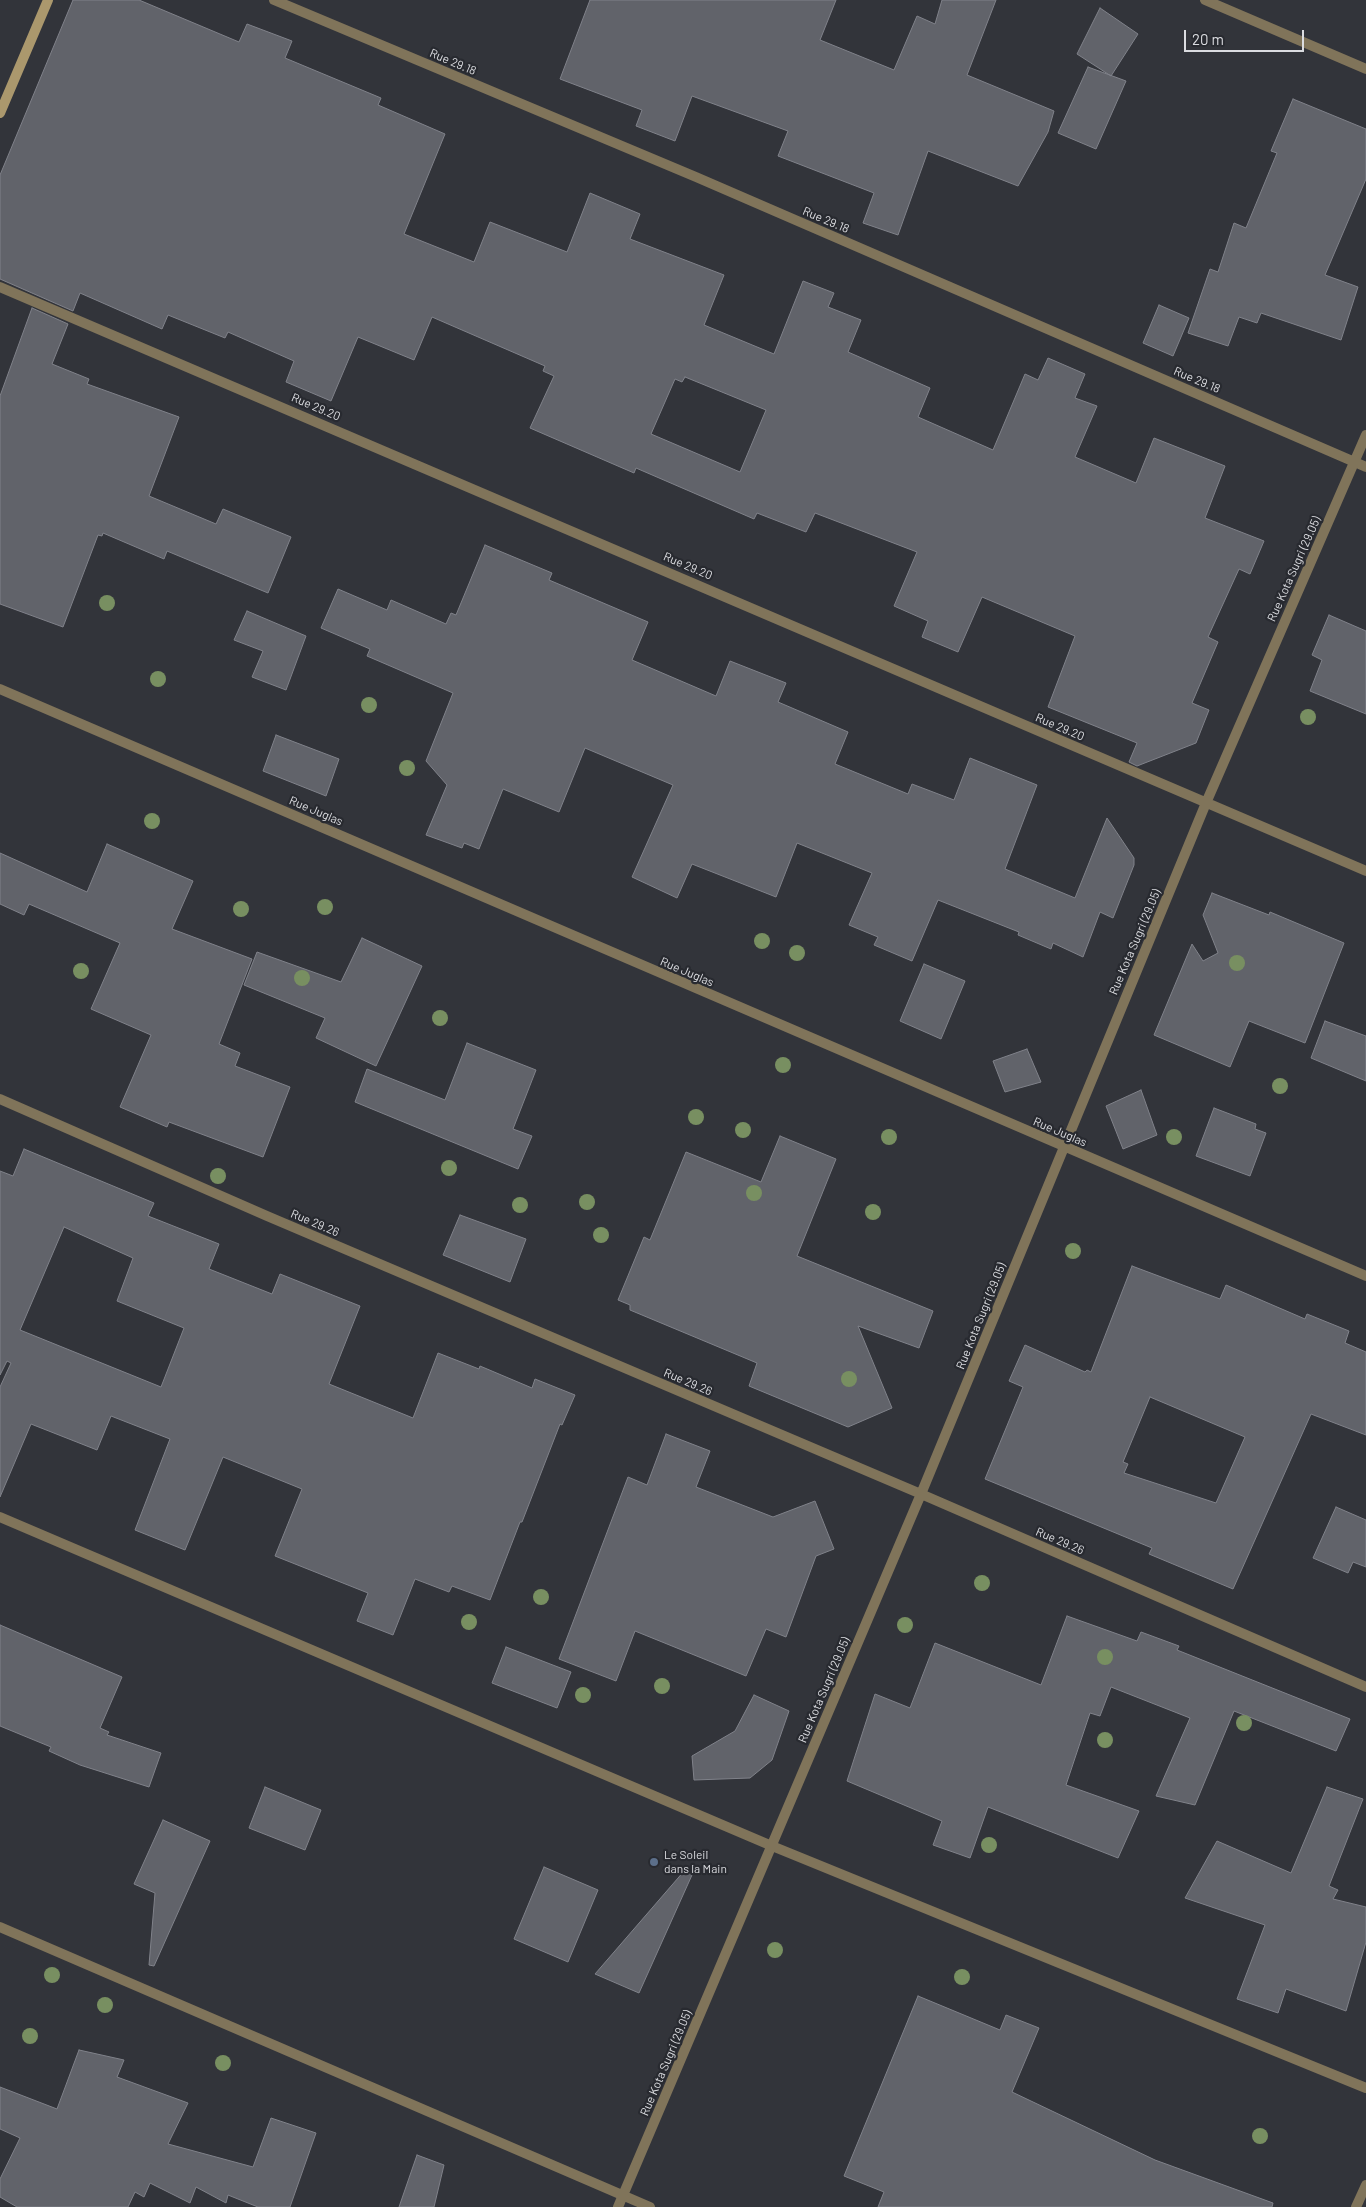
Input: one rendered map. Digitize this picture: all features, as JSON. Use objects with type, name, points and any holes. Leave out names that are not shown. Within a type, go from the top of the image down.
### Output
[{"type":"street","points":[[0,113],[48,0]]},
{"type":"street","name":"Rue 29.18","points":[[274,0],[705,181],[1366,467]]},
{"type":"street","points":[[1205,0],[1366,69]]},
{"type":"street","name":"Rue 29.20","points":[[0,287],[1366,870]]},
{"type":"street","name":"Rue Kota Sugri (29.05)","points":[[618,2207],[921,1494],[1206,803],[1366,435]]},
{"type":"street","name":"Rue Juglas","points":[[0,688],[1366,1276]]},
{"type":"street","name":"Rue 29.26","points":[[0,1099],[276,1220],[921,1494],[1366,1687]]},
{"type":"street","points":[[0,1517],[772,1846],[1366,2088]]},
{"type":"street","points":[[0,1927],[650,2207]]},
{"type":"street","points":[[1356,2207],[1366,2185]]},
{"type":"building","points":[[73,0],[139,0],[239,42],[247,24],[292,41],[285,58],[381,98],[378,105],[445,134],[404,234],[474,262],[490,222],[567,252],[590,193],[640,214],[630,239],[724,275],[704,325],[774,354],[803,281],[834,293],[828,307],[861,320],[848,352],[930,388],[918,417],[993,450],[1025,374],[1038,380],[1048,358],[1085,374],[1075,398],[1097,406],[1075,457],[1136,483],[1154,438],[1225,466],[1205,518],[1264,541],[1250,574],[1239,569],[1208,637],[1218,642],[1192,703],[1209,710],[1196,743],[1137,766],[1129,762],[1137,743],[1048,707],[1075,636],[982,597],[958,652],[922,637],[928,621],[894,606],[917,552],[815,513],[806,532],[757,513],[754,519],[636,468],[634,473],[530,428],[554,376],[543,371],[545,366],[432,317],[414,360],[358,337],[331,401],[286,382],[294,361],[228,332],[225,338],[168,315],[162,329],[80,293],[73,311],[0,279],[0,175]],"holes":[[[685,377],[766,410],[740,472],[651,434],[675,379],[682,382]]]},
{"type":"building","points":[[590,0],[836,0],[820,40],[894,70],[917,16],[935,24],[942,0],[996,0],[967,75],[1054,111],[1048,132],[1018,186],[928,151],[898,235],[863,223],[874,193],[778,156],[788,131],[692,96],[675,141],[636,126],[642,110],[560,79]]},
{"type":"building","points":[[1100,8],[1138,34],[1111,76],[1077,54]]},
{"type":"building","points":[[1088,67],[1126,81],[1096,149],[1058,133]]},
{"type":"building","points":[[1293,99],[1366,129],[1366,179],[1325,275],[1358,287],[1341,340],[1261,313],[1257,323],[1239,317],[1228,346],[1188,333],[1210,269],[1218,272],[1234,223],[1246,228],[1277,153],[1271,151]]},
{"type":"building","points":[[1159,305],[1189,318],[1173,356],[1143,343]]},
{"type":"building","points":[[32,308],[68,324],[52,364],[89,379],[87,384],[179,417],[149,496],[216,524],[223,509],[291,537],[268,593],[167,551],[164,559],[103,533],[102,536],[98,535],[63,627],[0,604],[0,396]]},
{"type":"building","points":[[485,545],[552,573],[549,580],[648,622],[632,660],[716,696],[730,661],[786,683],[778,702],[848,732],[835,764],[908,794],[912,784],[954,800],[970,758],[1037,785],[1005,869],[1075,898],[1107,818],[1134,858],[1134,865],[1113,918],[1100,912],[1083,957],[1053,943],[1051,949],[1018,935],[1019,932],[938,900],[912,961],[874,945],[878,937],[849,925],[872,873],[797,843],[776,897],[692,864],[677,898],[632,877],[673,785],[585,748],[559,812],[503,789],[479,849],[464,843],[462,848],[426,835],[447,785],[426,761],[453,693],[367,656],[370,649],[321,628],[338,589],[387,610],[391,600],[446,624],[451,613],[456,615]]},
{"type":"building","points":[[247,611],[306,636],[286,690],[252,677],[263,651],[234,640]]},
{"type":"building","points":[[1329,615],[1366,631],[1366,714],[1310,691],[1322,660],[1312,655]]},
{"type":"building","points":[[276,735],[339,759],[326,796],[263,771]]},
{"type":"building","points":[[107,844],[193,881],[172,929],[252,959],[219,1044],[240,1053],[235,1066],[290,1087],[263,1157],[169,1122],[167,1127],[120,1107],[151,1035],[91,1009],[120,943],[29,904],[24,915],[0,904],[0,853],[87,892]]},
{"type":"building","points":[[1212,893],[1269,915],[1270,912],[1344,943],[1305,1043],[1249,1021],[1230,1067],[1154,1035],[1192,944],[1203,961],[1218,953],[1203,915]]},
{"type":"building","points":[[362,938],[422,966],[376,1066],[316,1038],[325,1018],[244,985],[257,952],[341,982]]},
{"type":"building","points":[[924,964],[965,981],[941,1039],[900,1021]]},
{"type":"building","points":[[1325,1021],[1366,1036],[1366,1081],[1311,1058]]},
{"type":"building","points":[[467,1043],[536,1070],[513,1129],[532,1136],[518,1169],[355,1102],[367,1069],[445,1100]]},
{"type":"building","points":[[1027,1049],[1041,1082],[1005,1092],[993,1061]]},
{"type":"building","points":[[1141,1090],[1157,1135],[1123,1149],[1106,1106]]},
{"type":"building","points":[[1214,1108],[1256,1124],[1255,1129],[1266,1133],[1250,1176],[1196,1156]]},
{"type":"building","points":[[780,1136],[836,1159],[797,1256],[933,1311],[919,1348],[858,1326],[892,1408],[848,1427],[749,1386],[757,1363],[630,1310],[630,1305],[618,1300],[644,1237],[650,1240],[686,1152],[761,1182]]},
{"type":"building","points":[[24,1149],[154,1203],[148,1216],[219,1244],[209,1269],[272,1294],[280,1274],[360,1306],[329,1384],[413,1418],[438,1353],[479,1369],[480,1366],[532,1388],[535,1379],[575,1395],[562,1425],[560,1424],[490,1600],[452,1586],[449,1592],[415,1579],[393,1635],[357,1621],[368,1593],[275,1556],[302,1489],[223,1457],[185,1550],[135,1530],[170,1439],[111,1416],[97,1450],[31,1424],[0,1497],[0,1387],[11,1363],[7,1361],[0,1375],[0,1171],[13,1176]],"holes":[[[64,1227],[133,1258],[117,1301],[184,1328],[161,1387],[20,1330]]]},
{"type":"building","points":[[460,1215],[526,1239],[510,1282],[443,1255]]},
{"type":"building","points":[[1132,1266],[1220,1299],[1226,1285],[1305,1319],[1307,1314],[1349,1331],[1345,1343],[1366,1352],[1366,1435],[1311,1414],[1233,1589],[1149,1554],[1152,1548],[985,1479],[1023,1387],[1009,1381],[1025,1345],[1085,1372],[1087,1370],[1091,1372]],"holes":[[[1150,1397],[1245,1437],[1216,1503],[1124,1473],[1128,1464],[1123,1462]]]},
{"type":"building","points":[[666,1434],[710,1451],[696,1487],[773,1517],[815,1501],[834,1549],[816,1556],[786,1637],[766,1629],[746,1676],[635,1631],[616,1681],[559,1659],[628,1477],[647,1485]]},
{"type":"building","points":[[1336,1507],[1366,1520],[1366,1567],[1353,1562],[1348,1573],[1313,1558]]},
{"type":"building","points":[[1067,1616],[1137,1641],[1141,1632],[1179,1646],[1177,1650],[1350,1719],[1336,1751],[1234,1711],[1195,1805],[1156,1796],[1190,1718],[1111,1687],[1100,1716],[1090,1713],[1066,1785],[1139,1811],[1118,1858],[988,1807],[970,1858],[933,1845],[942,1821],[847,1781],[875,1694],[910,1708],[935,1643],[1041,1685]]},
{"type":"building","points":[[0,1625],[122,1677],[100,1728],[109,1732],[107,1735],[161,1753],[149,1787],[80,1765],[49,1751],[51,1747],[0,1726]]},
{"type":"building","points":[[506,1647],[571,1672],[557,1708],[492,1683]]},
{"type":"building","points":[[754,1695],[789,1711],[772,1760],[750,1778],[694,1780],[692,1756],[735,1731]]},
{"type":"building","points":[[265,1787],[321,1810],[305,1850],[249,1828]]},
{"type":"building","points":[[1327,1787],[1363,1799],[1329,1886],[1338,1890],[1333,1899],[1366,1907],[1366,1942],[1346,2011],[1286,1989],[1278,2013],[1237,1999],[1265,1925],[1185,1898],[1217,1841],[1291,1873]]},
{"type":"building","points":[[163,1820],[210,1841],[154,1966],[149,1965],[155,1893],[134,1884]]},
{"type":"building","points":[[544,1867],[598,1890],[568,1962],[514,1939]]},
{"type":"building","points":[[685,1870],[692,1875],[639,1993],[595,1974]]},
{"type":"building","points":[[918,1996],[1000,2030],[1006,2015],[1039,2028],[1012,2092],[1155,2160],[1273,2203],[1272,2207],[878,2207],[884,2192],[844,2176]]},
{"type":"building","points":[[79,2050],[124,2060],[117,2077],[188,2103],[168,2144],[253,2167],[271,2118],[316,2133],[290,2207],[258,2207],[228,2195],[226,2203],[196,2187],[190,2203],[150,2183],[144,2197],[135,2192],[128,2207],[17,2207],[0,2197],[0,2179],[20,2138],[0,2129],[0,2087],[57,2109]]},
{"type":"building","points":[[417,2155],[444,2165],[434,2207],[399,2207]]},
{"type":"place","name":"Le Soleil dans la Main","points":[[654,1862]]}]
